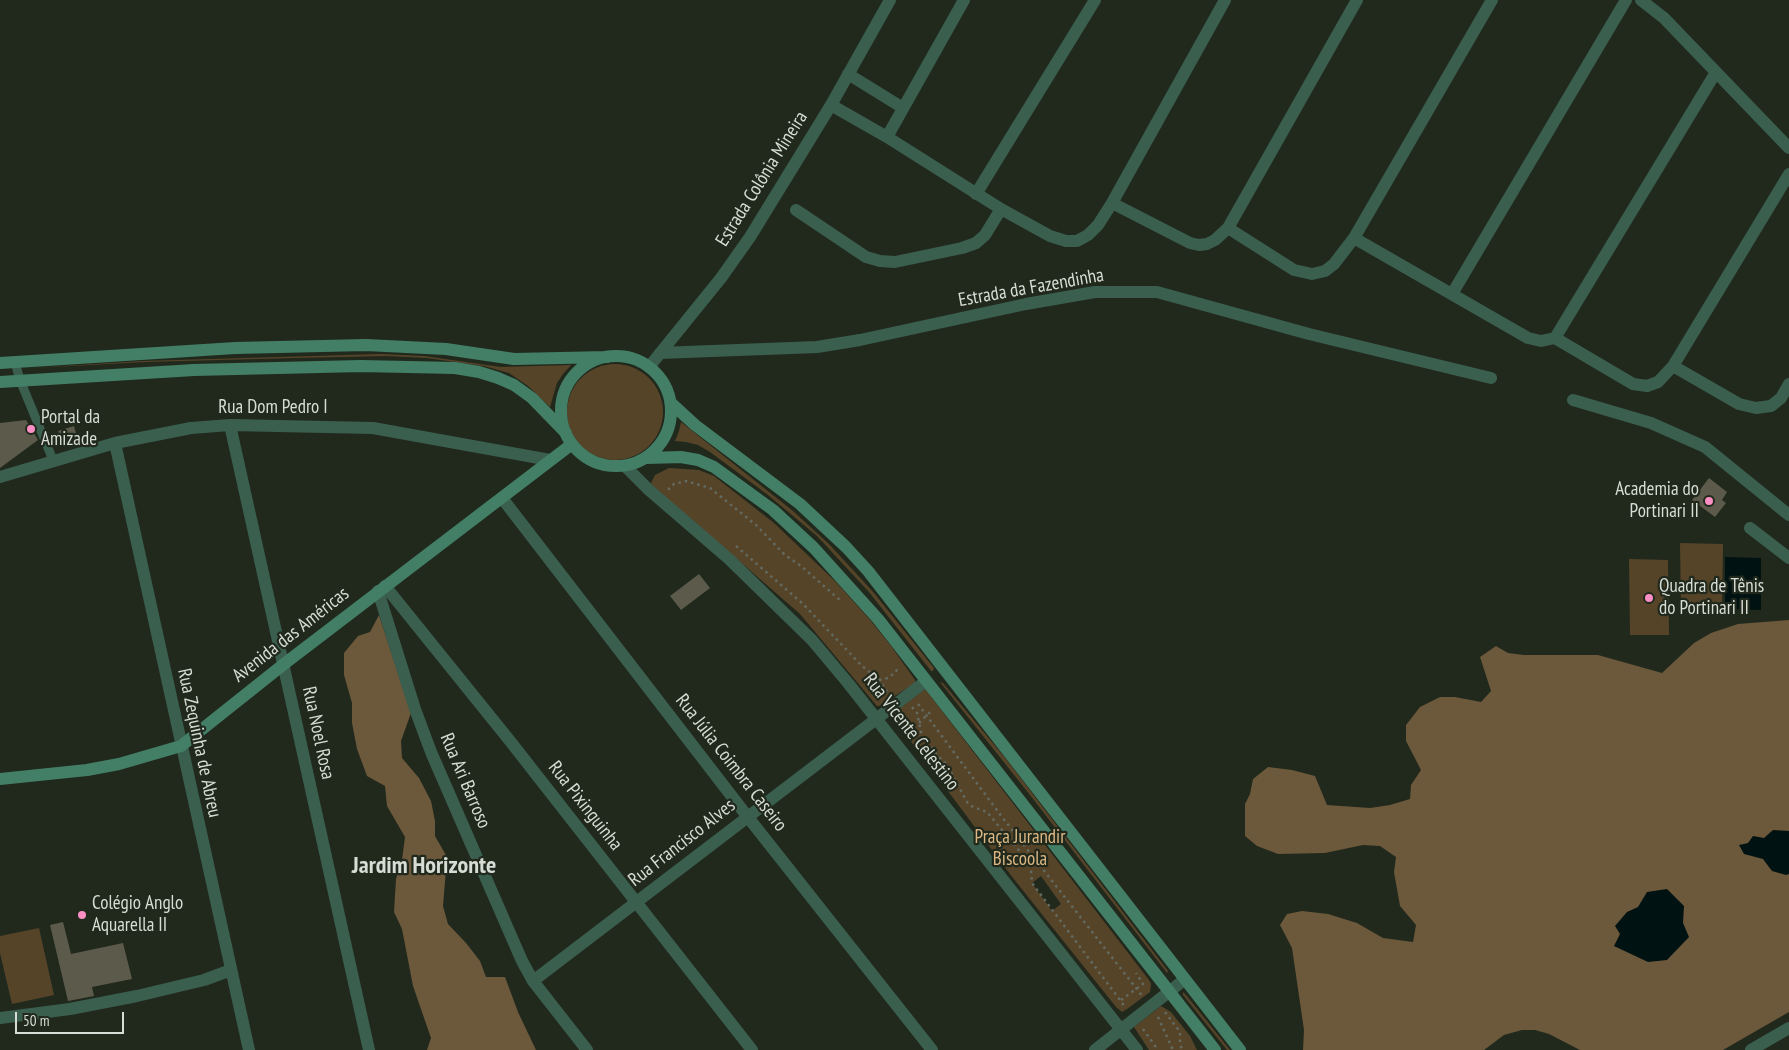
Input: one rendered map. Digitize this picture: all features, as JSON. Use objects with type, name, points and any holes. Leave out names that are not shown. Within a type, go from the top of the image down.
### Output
[{"type":"main road","points":[[0,363],[235,348],[366,345],[446,349],[514,359],[623,357],[637,360],[649,367],[660,377],[671,403],[671,419],[667,434],[658,448],[646,458],[625,466],[610,466],[595,462],[582,455],[532,398],[514,385],[479,372],[455,368],[361,366],[214,370],[0,382]]},
{"type":"main road","points":[[569,439],[561,417],[562,400],[568,385],[578,372],[592,362],[608,357]]},
{"type":"main road","points":[[671,403],[695,426],[800,504],[846,547],[868,571],[1240,1050]]},
{"type":"main road","name":"Avenida das Américas","points":[[0,779],[87,770],[119,764],[181,746],[284,664],[502,498],[550,460],[569,439]]},
{"type":"main road","points":[[646,458],[681,457],[698,460],[714,467],[773,510],[814,548],[858,596],[926,681],[1215,1050]]},
{"type":"street","name":"Estrada Colônia Mineira","points":[[649,367],[721,278],[750,237],[831,104],[890,0]]},
{"type":"street","points":[[887,137],[964,0]]},
{"type":"street","points":[[976,194],[1094,0]]},
{"type":"street","points":[[831,104],[887,137],[1001,210],[1050,236],[1066,241],[1077,241],[1088,235],[1098,225],[1112,203],[1225,0]]},
{"type":"street","points":[[1112,203],[1190,243],[1200,245],[1215,240],[1228,228],[1357,0]]},
{"type":"street","points":[[1228,228],[1294,270],[1312,274],[1325,271],[1334,264],[1354,238],[1492,0]]},
{"type":"street","points":[[1452,294],[1626,0]]},
{"type":"street","points":[[1641,0],[1664,18],[1789,148]]},
{"type":"street","points":[[1556,338],[1716,72]]},
{"type":"street","points":[[848,74],[904,108]]},
{"type":"street","points":[[1354,238],[1528,338],[1541,341],[1556,338],[1633,384],[1647,386],[1658,382],[1673,366],[1789,174]]},
{"type":"street","points":[[796,210],[866,257],[880,261],[895,262],[962,248],[976,243],[985,235],[1001,210]]},
{"type":"street","name":"Estrada da Fazendinha","points":[[660,353],[817,347],[860,340],[1026,304],[1095,292],[1157,292],[1309,334],[1491,378]]},
{"type":"street","points":[[1673,366],[1739,404],[1756,408],[1771,406],[1781,398],[1789,384]]},
{"type":"street","points":[[1573,400],[1651,423],[1705,447],[1789,515]]},
{"type":"street","name":"Rua Dom Pedro I","points":[[0,477],[115,443],[191,428],[230,425],[373,428],[550,460]]},
{"type":"street","name":"Rua Noel Rosa","points":[[230,425],[368,1050]]},
{"type":"street","name":"Rua Zequinha de Abreu","points":[[115,443],[249,1050]]},
{"type":"street","name":"Rua Vicente Celestino","points":[[625,466],[648,490],[729,559],[780,606],[812,640],[876,718],[1137,1050]]},
{"type":"street","name":"Rua Júlia Coimbra Caseiro","points":[[502,498],[747,816],[932,1050]]},
{"type":"street","points":[[1750,528],[1789,558]]},
{"type":"street","name":"Rua Pixinguinha","points":[[382,589],[510,741],[752,1050]]},
{"type":"street","name":"Rua Ari Barroso","points":[[382,589],[415,709],[431,752],[522,961],[533,981],[587,1050]]},
{"type":"street","name":"Rua Francisco Alves","points":[[533,981],[926,681]]},
{"type":"street","points":[[0,1018],[70,1009],[137,996],[204,980],[231,970]]},
{"type":"street","points":[[1095,1050],[1184,980]]},
{"type":"street","points":[[1751,1050],[1786,1034]]},
{"type":"lane","points":[[15,362],[20,380],[53,460]]},
{"type":"path","points":[[668,492],[669,488],[674,484],[686,481],[710,488],[756,525],[785,554],[846,605]]},
{"type":"path","points":[[735,545],[803,604],[861,665],[879,680],[891,698]]},
{"type":"path","points":[[879,680],[888,678],[900,667],[894,660]]},
{"type":"path","points":[[916,702],[998,812],[1143,998]]},
{"type":"path","points":[[911,706],[917,713],[921,732],[952,772],[967,802],[973,807],[987,812],[1027,860],[1031,870],[1032,883],[1127,1009]]},
{"type":"path","points":[[918,724],[934,708]]},
{"type":"path","points":[[1143,984],[1146,988]]},
{"type":"path","points":[[1156,1002],[1177,1026],[1180,1032],[1182,1050]]},
{"type":"path","points":[[1158,1016],[1173,1050]]},
{"type":"path","points":[[1142,1028],[1158,1050]]},
{"type":"green space","points":[[381,354],[424,356],[501,367],[571,365],[557,383],[550,407],[528,386],[509,373],[484,366],[427,358],[386,356],[294,358],[145,362],[35,368],[142,361]]},
{"type":"green space","points":[[615,364],[633,368],[649,378],[659,394],[663,412],[659,430],[649,446],[633,456],[615,460],[597,456],[581,446],[571,430],[567,412],[571,394],[581,378],[597,368]]},
{"type":"green space","points":[[681,422],[793,511],[829,544],[874,593],[934,668],[933,671],[931,671],[869,592],[817,536],[768,495],[710,452],[698,445],[675,441]]},
{"type":"green space","points":[[669,468],[699,470],[714,476],[774,523],[836,582],[871,621],[891,646],[915,680],[915,683],[877,706],[800,614],[653,486],[651,483],[655,475]]},
{"type":"green space","points":[[1680,543],[1723,544],[1722,608],[1681,608]]},
{"type":"green space","name":"Quadra de Tênis do Portinari II","points":[[1629,559],[1668,560],[1669,635],[1630,635]]},
{"type":"green space","points":[[940,682],[943,683],[1006,759],[1168,971],[1167,973],[1030,795]]},
{"type":"green space","name":"Praça Jurandir Biscoola","points":[[925,689],[1149,980],[1151,984],[1150,992],[1122,1012],[1116,1007],[1013,878],[891,715]],"holes":[[[1041,876],[1061,904],[1052,911],[1032,883]]]},
{"type":"green space","points":[[39,928],[54,995],[12,1004],[0,953],[0,936]]},
{"type":"green space","points":[[1183,992],[1230,1050],[1227,1050],[1183,995]]},
{"type":"green space","points":[[1161,1006],[1171,1012],[1190,1036],[1197,1050],[1149,1050],[1134,1027]]},
{"type":"shaded area","points":[[1725,557],[1761,558],[1761,610],[1725,609]]},
{"type":"shaded area","points":[[379,615],[411,713],[401,741],[402,758],[419,778],[431,801],[435,821],[435,836],[447,857],[443,906],[448,924],[480,961],[486,977],[505,977],[518,1012],[536,1050],[427,1050],[431,1038],[413,986],[402,929],[394,912],[396,879],[402,860],[405,837],[387,806],[385,786],[367,776],[357,749],[352,723],[352,703],[344,675],[344,653],[358,636],[370,632]]},
{"type":"shaded area","points":[[1789,620],[1789,1012],[1723,1050],[1580,1050],[1549,1034],[1535,1030],[1522,1030],[1504,1035],[1484,1050],[1303,1050],[1304,1030],[1292,948],[1280,925],[1287,914],[1302,911],[1328,914],[1357,923],[1383,938],[1413,942],[1416,925],[1400,906],[1394,872],[1396,857],[1380,846],[1363,845],[1325,853],[1278,854],[1257,846],[1245,836],[1245,804],[1250,794],[1253,779],[1268,767],[1292,770],[1315,776],[1327,805],[1370,808],[1390,805],[1410,799],[1411,785],[1421,770],[1406,741],[1406,725],[1420,707],[1440,697],[1455,697],[1481,702],[1491,691],[1480,657],[1496,646],[1508,653],[1524,655],[1598,655],[1662,673],[1694,643],[1711,633],[1738,624]]},
{"type":"shaded area","points":[[1773,830],[1789,831],[1789,874],[1786,875],[1772,871],[1763,859],[1744,854],[1739,845],[1748,843],[1753,836],[1764,838]]},
{"type":"shaded area","points":[[1667,889],[1684,906],[1683,923],[1689,937],[1667,960],[1648,962],[1614,946],[1620,934],[1615,926],[1627,912],[1638,907],[1647,892]]},
{"type":"building","points":[[26,420],[38,440],[0,468],[0,423]]},
{"type":"building","points":[[74,426],[78,441],[63,446],[58,431]]},
{"type":"building","name":"Academia do Portinari II","points":[[1709,478],[1727,492],[1722,500],[1726,503],[1715,517],[1692,500]]},
{"type":"building","points":[[699,574],[710,588],[681,610],[670,596]]},
{"type":"building","points":[[63,922],[71,954],[123,943],[132,979],[92,987],[94,996],[68,1001],[50,925]]},
{"type":"place","name":"Portal da Amizade","points":[[31,429]]},
{"type":"place","name":"Academia do Portinari II","points":[[1709,501]]},
{"type":"place","name":"Quadra de Tênis do Portinari II","points":[[1649,598]]},
{"type":"place","name":"Colégio Anglo Aquarella II","points":[[82,915]]},
{"type":"district","name":"Jardim Horizonte","points":[[424,866]]}]
